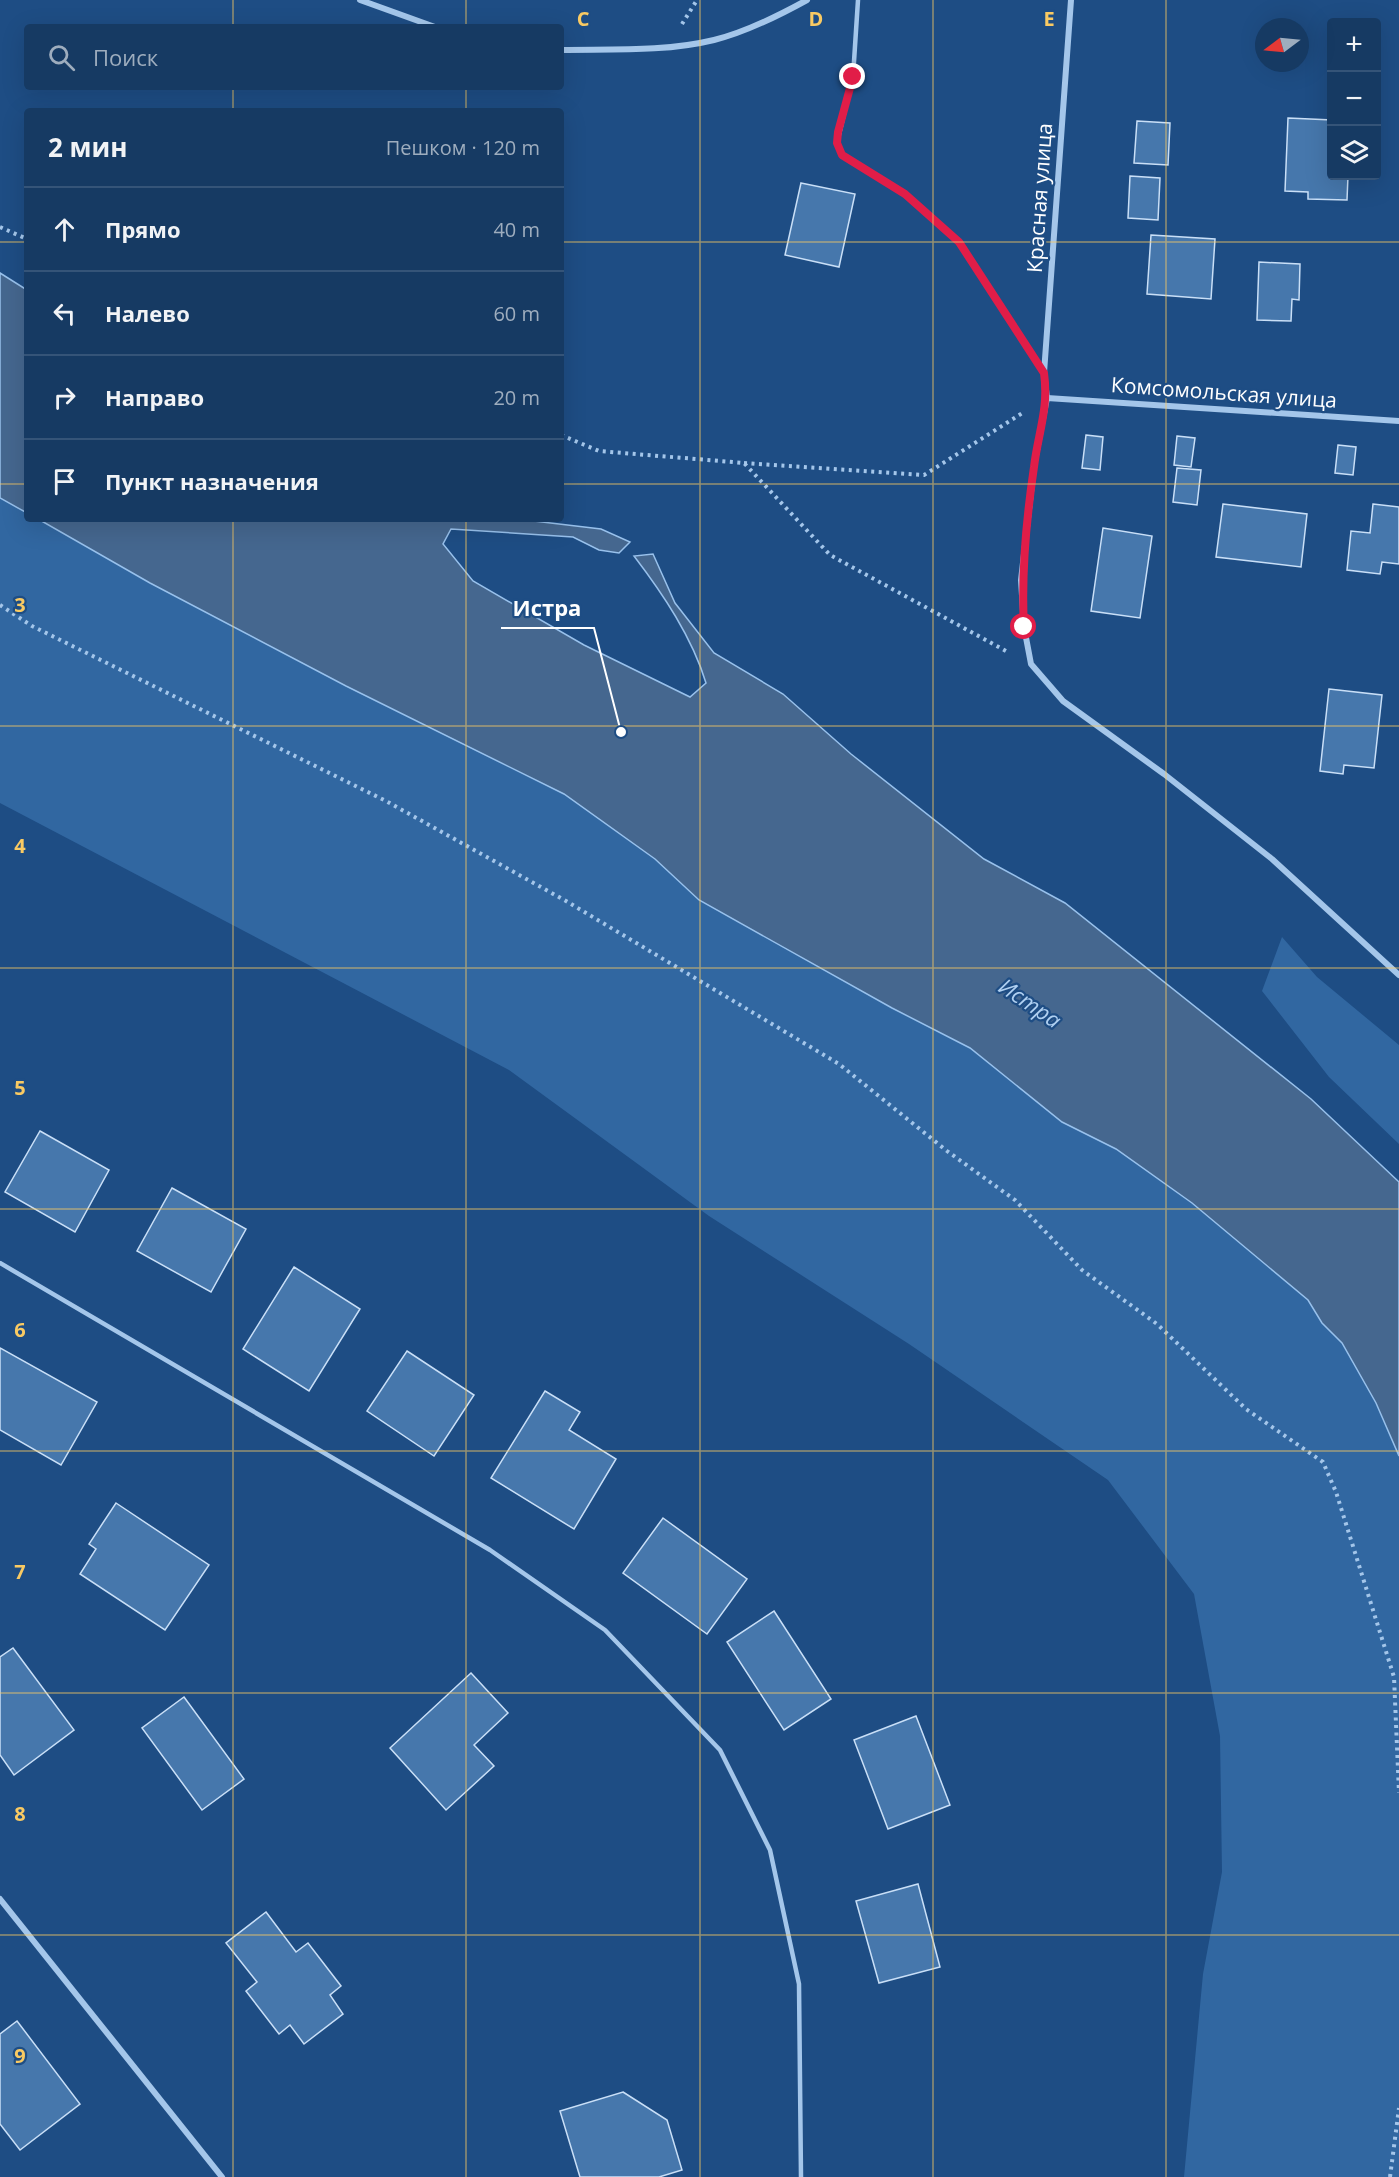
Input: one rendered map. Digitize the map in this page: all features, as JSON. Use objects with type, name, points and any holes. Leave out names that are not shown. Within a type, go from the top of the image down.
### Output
[{"type":"street","points":[[360,0],[427,24]]},
{"type":"street","points":[[564,50],[644,49],[713,40],[773,18],[807,0]]},
{"type":"street","name":"Красная улица","points":[[1030,664],[1024,627],[1021,579],[1034,466],[1047,398],[1044,373],[1071,0]]},
{"type":"street","name":"Комсомольская улица","points":[[1047,398],[1399,421]]},
{"type":"street","points":[[1030,664],[1063,701],[1164,774],[1272,859],[1399,975]]},
{"type":"street","points":[[0,1899],[222,2177]]},
{"type":"lane","points":[[858,0],[853,77],[837,143],[842,155],[905,194],[959,242],[1044,373]]},
{"type":"lane","points":[[0,1263],[490,1550],[605,1630],[720,1750],[770,1851],[799,1984],[801,2177]]},
{"type":"path","points":[[0,227],[24,238]]},
{"type":"path","points":[[564,436],[599,451],[924,474],[1047,398]]},
{"type":"path","points":[[744,463],[830,555],[1030,664]]},
{"type":"path","points":[[0,605],[32,626],[386,801],[566,901],[839,1064],[947,1151],[1015,1200],[1082,1270],[1157,1324],[1246,1409],[1323,1462],[1336,1492],[1394,1677],[1399,1793]]},
{"type":"path","points":[[1390,2177],[1399,2108]]},
{"type":"shaded area","points":[[0,498],[24,511],[24,522],[43,522],[150,583],[346,686],[564,794],[655,859],[699,900],[892,1008],[970,1048],[1062,1122],[1116,1149],[1192,1203],[1308,1300],[1322,1323],[1342,1343],[1376,1403],[1399,1456],[1399,2177],[1184,2177],[1203,1974],[1222,1872],[1220,1736],[1194,1594],[1108,1480],[909,1344],[709,1216],[509,1070],[0,803]]},
{"type":"shaded area","points":[[1282,937],[1317,977],[1399,1045],[1399,1144],[1329,1077],[1262,991]]},
{"type":"water","points":[[0,273],[24,288],[24,511],[0,498]]},
{"type":"water","points":[[43,522],[542,522],[601,529],[630,542],[619,553],[599,550],[573,537],[451,529],[443,544],[473,581],[584,645],[690,697],[706,683],[700,666],[676,616],[634,556],[653,554],[675,603],[714,653],[783,694],[851,754],[984,859],[1065,903],[1311,1099],[1399,1182],[1399,1456],[1376,1403],[1342,1343],[1322,1323],[1308,1300],[1192,1203],[1116,1149],[1062,1122],[970,1048],[892,1008],[699,900],[655,859],[564,794],[346,686],[150,583]]},
{"type":"building","points":[[1288,118],[1327,120],[1327,180],[1348,180],[1347,200],[1308,199],[1308,192],[1285,191]]},
{"type":"building","points":[[1137,121],[1170,123],[1168,165],[1134,163]]},
{"type":"building","points":[[1130,176],[1160,178],[1158,220],[1128,218]]},
{"type":"building","points":[[801,183],[855,194],[839,267],[785,255]]},
{"type":"building","points":[[1151,235],[1215,239],[1211,299],[1147,294]]},
{"type":"building","points":[[1259,262],[1300,264],[1299,300],[1292,299],[1291,321],[1257,320]]},
{"type":"building","points":[[1086,435],[1103,437],[1100,470],[1082,468]]},
{"type":"building","points":[[1177,436],[1195,438],[1191,467],[1174,465]]},
{"type":"building","points":[[1338,445],[1356,447],[1353,475],[1335,473]]},
{"type":"building","points":[[1177,468],[1201,470],[1197,505],[1173,502]]},
{"type":"building","points":[[1223,504],[1307,514],[1301,567],[1216,557]]},
{"type":"building","points":[[1373,504],[1399,507],[1399,564],[1382,562],[1380,574],[1347,570],[1351,531],[1370,533]]},
{"type":"building","points":[[1103,528],[1152,536],[1140,618],[1091,611]]},
{"type":"building","points":[[1329,689],[1382,695],[1374,768],[1344,765],[1343,774],[1320,771]]},
{"type":"building","points":[[40,1131],[109,1170],[75,1232],[5,1192]]},
{"type":"building","points":[[172,1188],[246,1229],[211,1292],[137,1251]]},
{"type":"building","points":[[294,1267],[360,1309],[309,1391],[243,1349]]},
{"type":"building","points":[[0,1348],[97,1402],[61,1465],[0,1430]]},
{"type":"building","points":[[407,1351],[474,1395],[434,1456],[367,1411]]},
{"type":"building","points":[[545,1391],[580,1412],[569,1430],[616,1459],[574,1529],[491,1478]]},
{"type":"building","points":[[116,1503],[209,1565],[165,1630],[80,1574],[96,1549],[89,1544]]},
{"type":"building","points":[[663,1518],[747,1579],[707,1634],[623,1573]]},
{"type":"building","points":[[774,1611],[831,1699],[784,1730],[727,1642]]},
{"type":"building","points":[[13,1648],[74,1730],[14,1775],[0,1755],[0,1657]]},
{"type":"building","points":[[471,1673],[508,1713],[474,1745],[494,1766],[446,1810],[390,1748]]},
{"type":"building","points":[[184,1697],[244,1779],[202,1810],[142,1728]]},
{"type":"building","points":[[916,1716],[950,1805],[888,1829],[854,1740]]},
{"type":"building","points":[[918,1884],[940,1967],[879,1983],[856,1901]]},
{"type":"building","points":[[266,1912],[296,1952],[308,1943],[341,1986],[330,1995],[343,2014],[304,2044],[290,2025],[279,2034],[246,1991],[257,1982],[226,1943]]},
{"type":"building","points":[[17,2021],[80,2104],[20,2150],[0,2124],[0,2034]]},
{"type":"building","points":[[623,2092],[667,2120],[682,2170],[659,2177],[580,2177],[560,2111]]},
{"type":"place","name":"Истра","points":[[621,732]]},
{"type":"route","points":[[853,77],[838,132],[837,143],[842,155],[849,162],[905,194],[959,242],[1044,373],[1047,398],[1034,466],[1021,579],[1024,627]]}]
